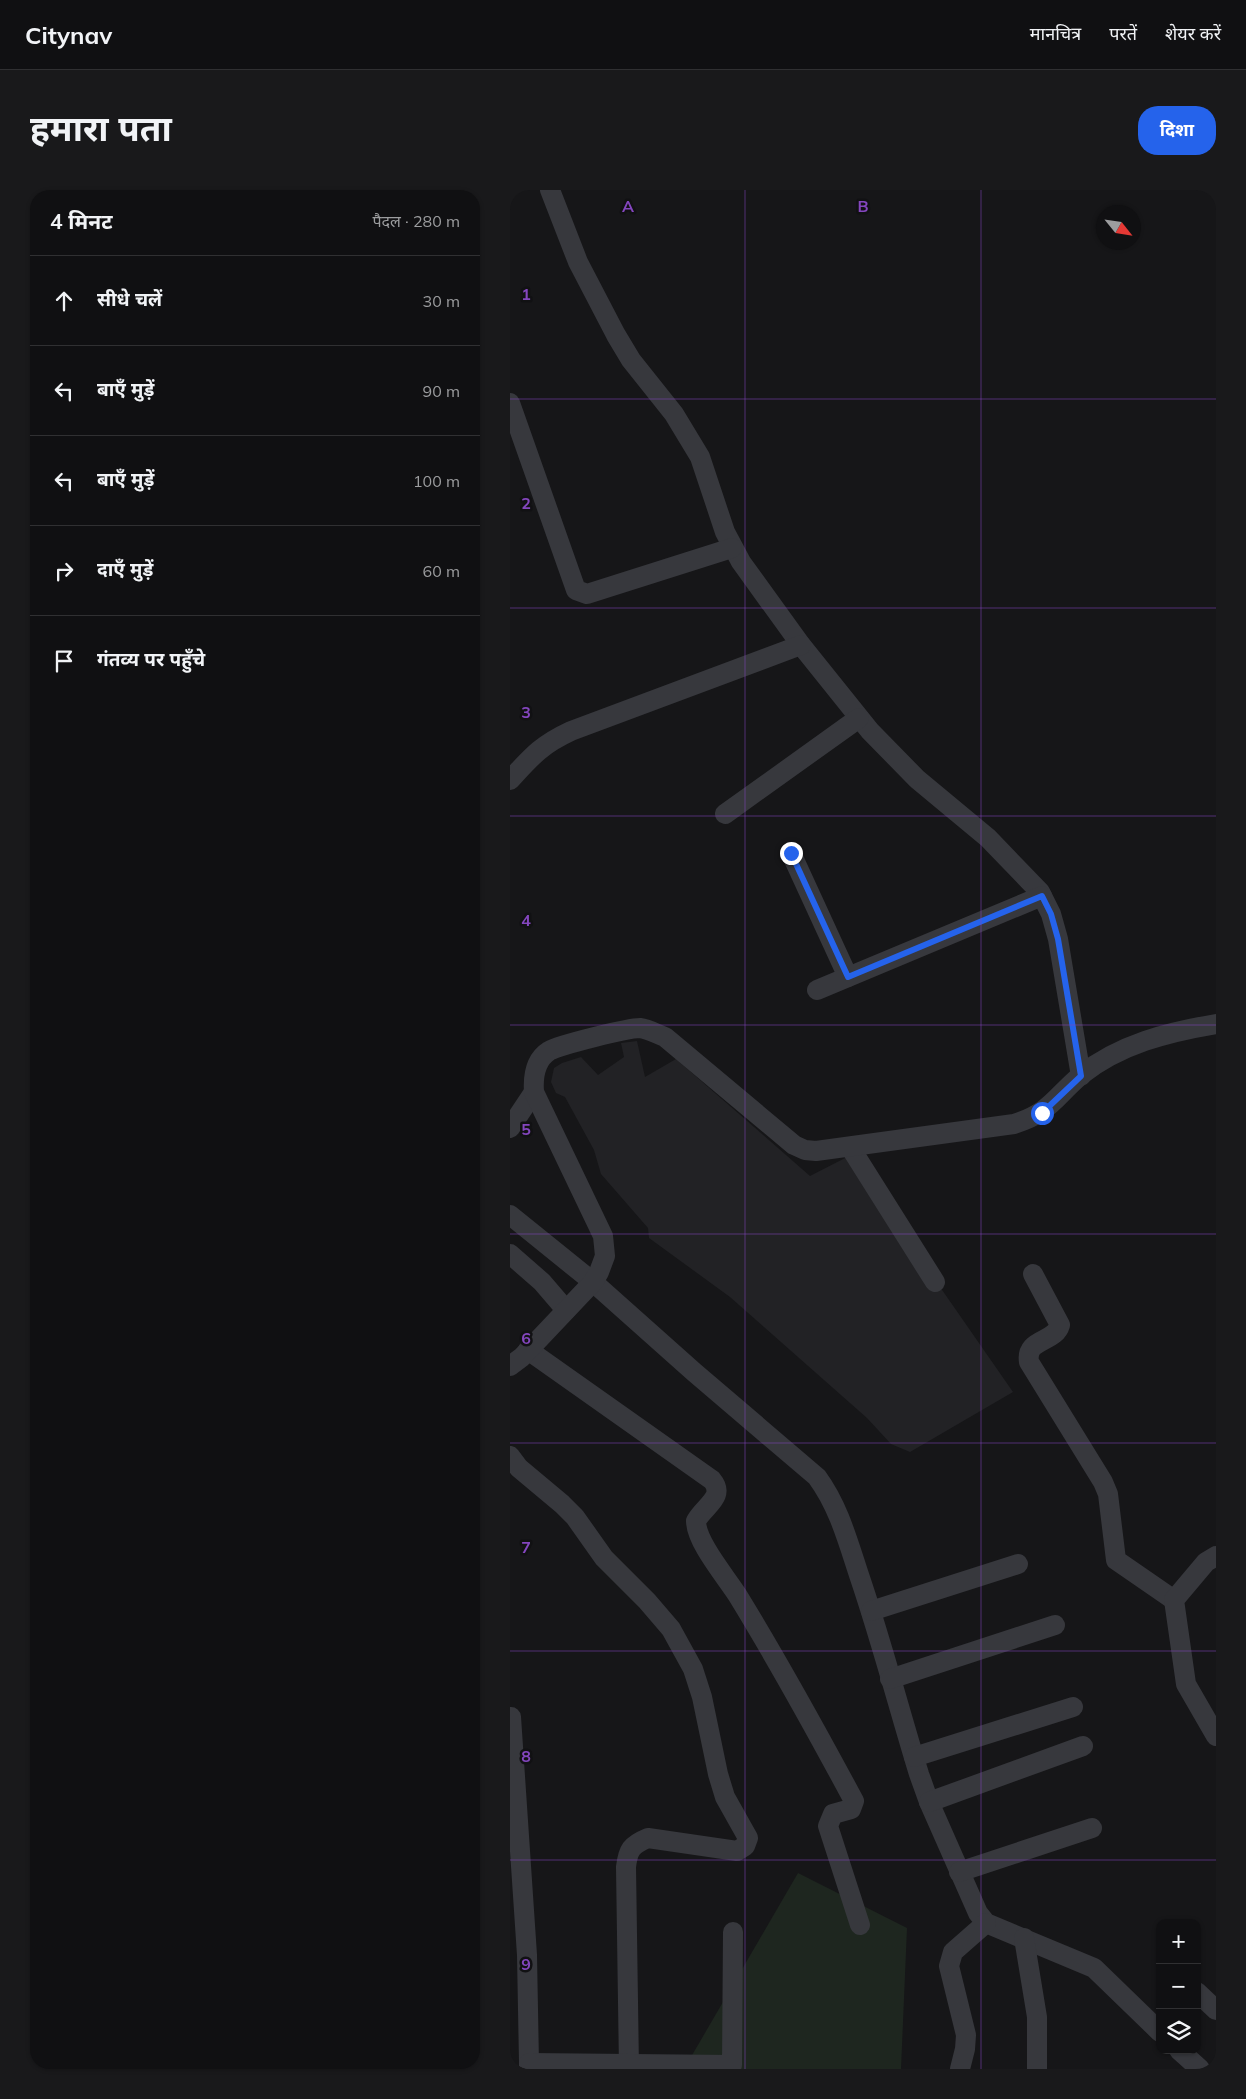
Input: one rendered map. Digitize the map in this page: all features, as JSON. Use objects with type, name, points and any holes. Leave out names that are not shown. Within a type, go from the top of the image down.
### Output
[{"type":"street","points":[[550,190],[578,262],[616,335],[636,366],[674,414],[700,457],[732,548],[801,645],[896,759],[988,838],[1042,896],[1051,914],[1058,939],[1081,1076]]},
{"type":"street","points":[[510,403],[576,590],[587,594],[732,548]]},
{"type":"street","points":[[510,780],[536,751],[571,731],[801,645]]},
{"type":"street","points":[[725,814],[860,718]]},
{"type":"street","points":[[791,853],[848,977]]},
{"type":"street","points":[[817,990],[1042,896]]},
{"type":"street","points":[[510,1366],[528,1350],[590,1285],[599,1272],[605,1256],[603,1236],[534,1092],[533,1075],[540,1060],[550,1051],[624,1029],[641,1028],[666,1037],[794,1145],[805,1150],[816,1151],[1014,1124],[1042,1113],[1081,1076],[1108,1059],[1152,1037],[1216,1024]]},
{"type":"street","points":[[511,1123],[534,1092]]},
{"type":"street","points":[[850,1147],[935,1282]]},
{"type":"street","points":[[510,1215],[817,1477],[830,1494],[838,1510],[929,1802],[978,1913],[986,1923],[1094,1968],[1156,2028]]},
{"type":"street","points":[[510,1254],[569,1307]]},
{"type":"street","points":[[1033,1274],[1060,1325],[1055,1333],[1032,1346],[1028,1362],[1103,1482],[1108,1494],[1116,1560],[1174,1600],[1186,1684],[1216,1736]]},
{"type":"street","points":[[528,1350],[712,1480],[717,1486],[718,1492],[696,1521],[698,1534],[737,1595],[803,1707],[854,1801],[852,1809],[833,1814],[828,1826],[860,1925]]},
{"type":"street","points":[[510,1456],[519,1468],[575,1517],[604,1558],[647,1602],[675,1636],[693,1669],[699,1687],[718,1774],[725,1797],[748,1838],[745,1846],[737,1852],[648,1838],[636,1843],[627,1853],[629,2066]]},
{"type":"street","points":[[1174,1600],[1206,1562],[1216,1556]]},
{"type":"street","points":[[871,1611],[1018,1564]]},
{"type":"street","points":[[890,1678],[1055,1625]]},
{"type":"street","points":[[914,1757],[1073,1707]]},
{"type":"street","points":[[511,1717],[528,1955],[529,2066],[732,2067],[733,1932]]},
{"type":"street","points":[[929,1802],[1083,1746]]},
{"type":"street","points":[[959,1872],[1092,1828]]},
{"type":"street","points":[[960,2069],[966,2049],[966,2034],[949,1966],[950,1958],[953,1952],[986,1923]]},
{"type":"street","points":[[1024,1938],[1037,2017],[1037,2069]]},
{"type":"street","points":[[1201,1996],[1216,2010]]},
{"type":"street","points":[[1183,2054],[1200,2069]]},
{"type":"shaded area","points":[[637,1041],[645,1077],[676,1059],[810,1176],[849,1156],[1013,1392],[910,1452],[891,1444],[867,1418],[730,1297],[649,1238],[648,1228],[601,1174],[594,1150],[565,1097],[556,1093],[551,1082],[554,1068],[562,1063],[581,1057],[598,1075],[624,1057],[621,1043]]},
{"type":"shaded area","points":[[798,1873],[907,1928],[901,2069],[684,2069]]},
{"type":"route","points":[[791,853],[848,977],[1042,896],[1051,914],[1058,939],[1081,1076],[1042,1113]]}]
